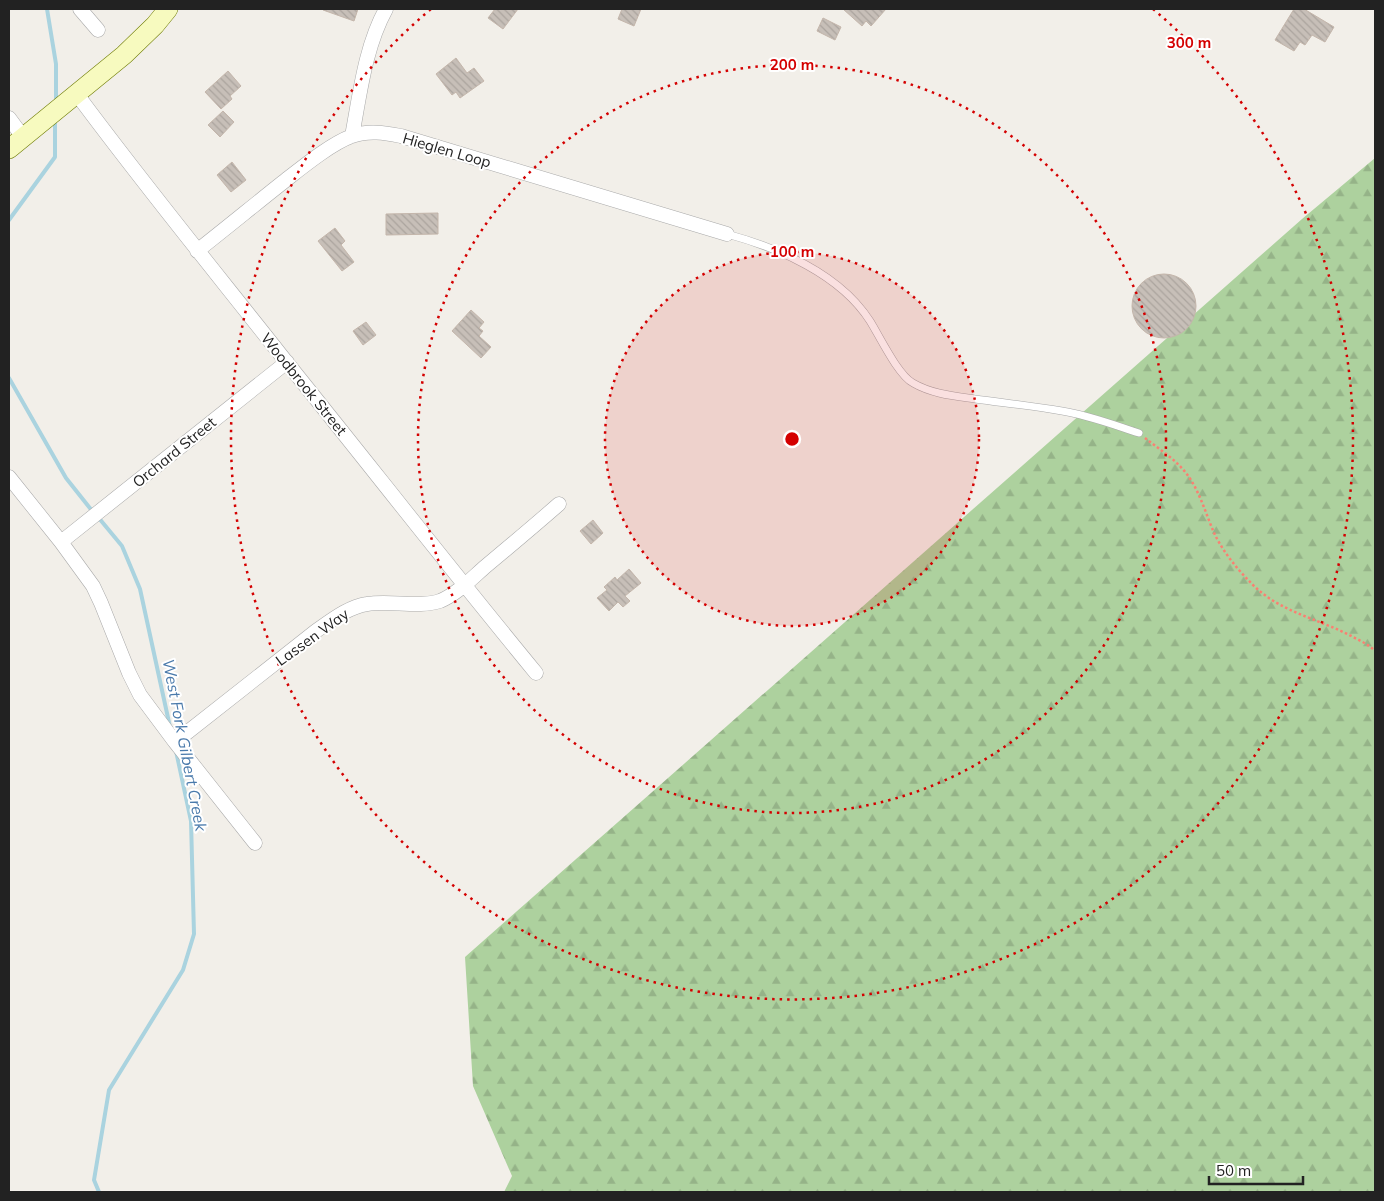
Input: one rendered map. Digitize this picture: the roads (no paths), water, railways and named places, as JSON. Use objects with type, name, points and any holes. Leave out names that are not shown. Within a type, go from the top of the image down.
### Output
[{"type":"main road","points":[[9,149],[140,40],[168,9]]},
{"type":"street","points":[[80,9],[98,30]]},
{"type":"street","points":[[352,136],[371,43],[378,22],[386,9]]},
{"type":"street","name":"Woodbrook Street","points":[[76,93],[197,251],[463,585],[536,673]]},
{"type":"street","points":[[9,118],[23,137]]},
{"type":"street","name":"Hieglen Loop","points":[[197,251],[304,165],[341,141],[352,136],[375,132],[401,136],[727,234]]},
{"type":"street","name":"Orchard Street","points":[[61,542],[287,362]]},
{"type":"street","points":[[9,477],[61,542],[93,586],[140,695],[255,843]]},
{"type":"street","name":"Lassen Way","points":[[175,742],[316,630],[353,608],[367,604],[381,602],[431,603],[447,597],[559,504]]},
{"type":"lane","points":[[727,234],[786,254],[812,268],[839,287],[856,302],[869,319],[901,372],[911,382],[928,390],[951,395],[1064,411],[1139,433]]},
{"type":"waterway","name":"West Fork Gilbert Creek","points":[[47,9],[56,64],[56,103]]},
{"type":"waterway","name":"West Fork Gilbert Creek","points":[[9,220],[55,157],[55,120]]},
{"type":"waterway","name":"West Fork Gilbert Creek","points":[[9,378],[66,478],[93,512]]},
{"type":"waterway","name":"West Fork Gilbert Creek","points":[[98,517],[122,546],[140,589],[170,727]]},
{"type":"waterway","name":"West Fork Gilbert Creek","points":[[99,1192],[94,1180],[109,1090],[183,970],[194,934],[191,821],[176,751]]}]
